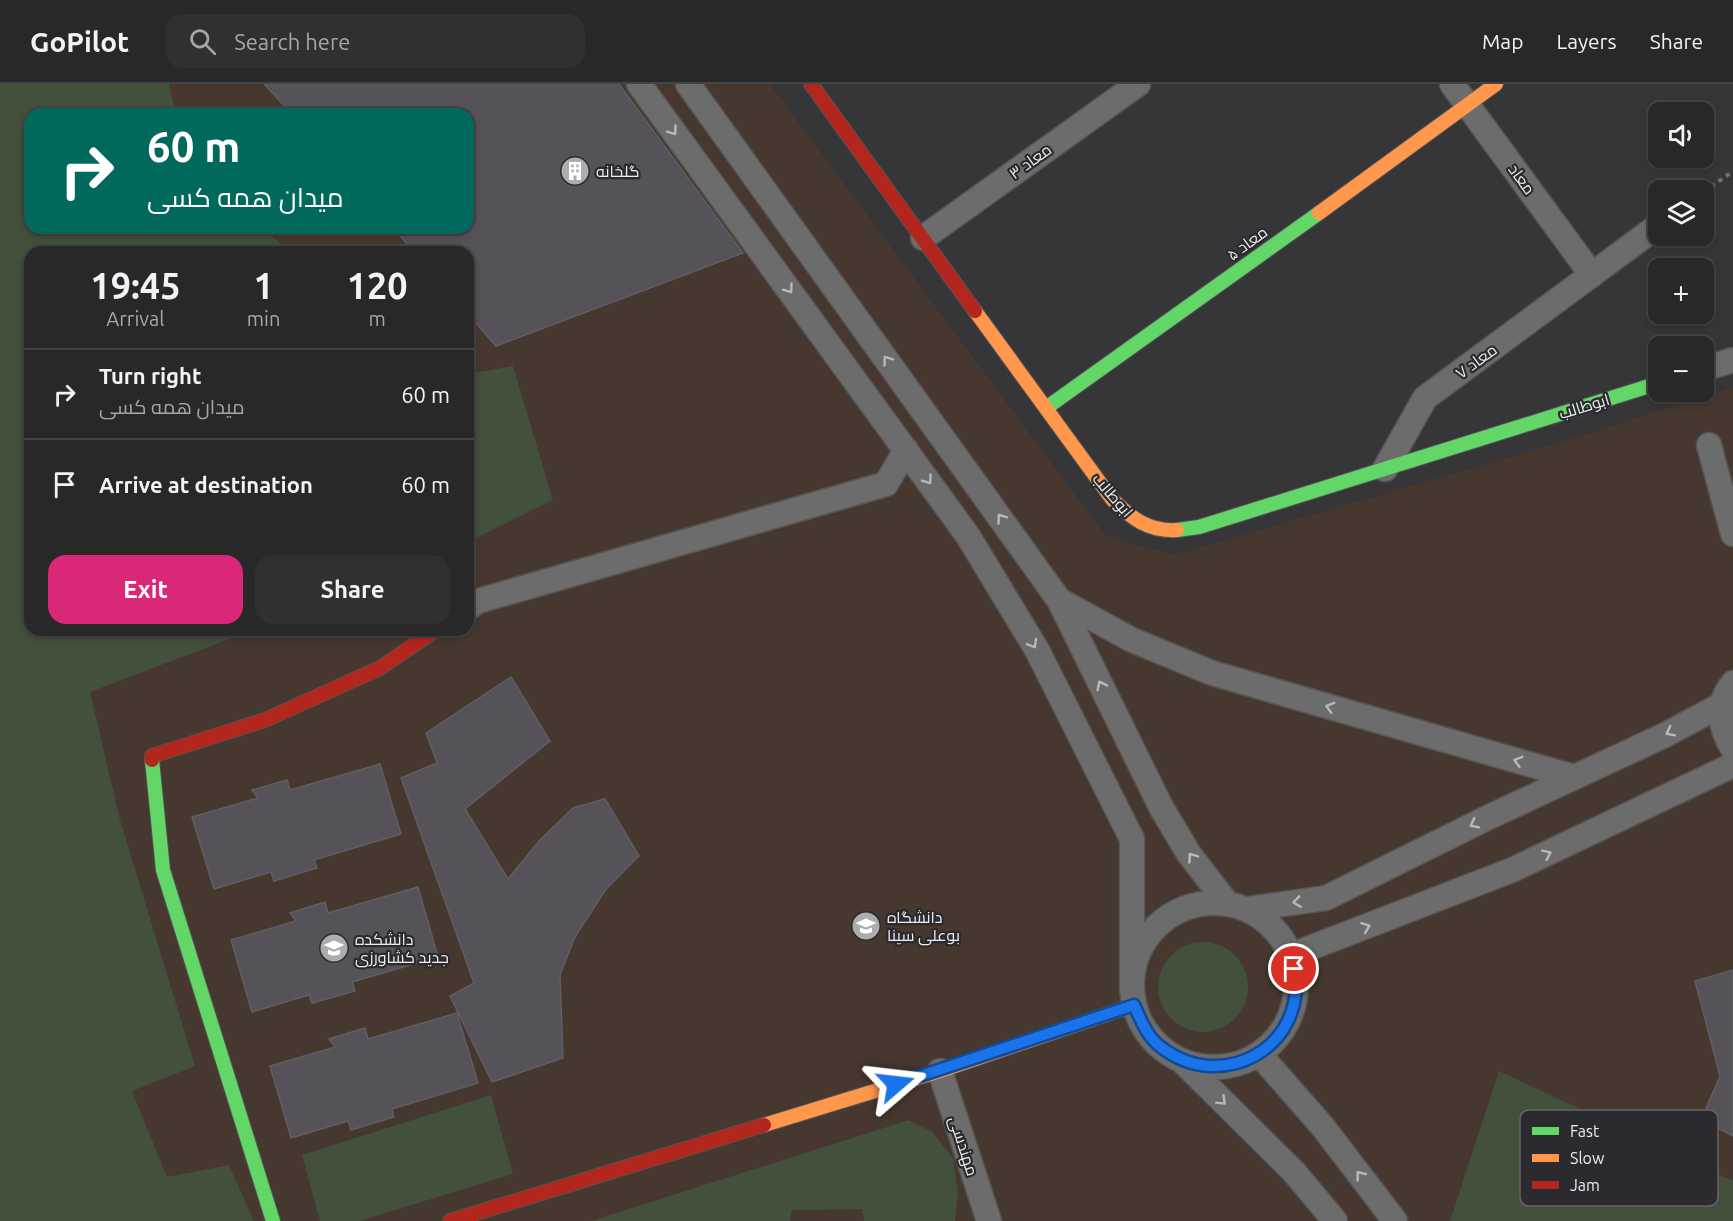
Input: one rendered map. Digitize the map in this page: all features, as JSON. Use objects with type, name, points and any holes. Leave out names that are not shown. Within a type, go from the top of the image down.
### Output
[{"type":"street","points":[[639,84],[968,536],[1037,650],[1132,839],[1132,978],[1134,1005],[1144,1028],[1160,1046],[1180,1060],[1294,1172],[1335,1221]]},
{"type":"street","points":[[688,84],[1059,600],[1161,807],[1189,854],[1238,906],[1266,921],[1281,936],[1292,955],[1297,982],[1293,1010],[1280,1035],[1259,1054],[1234,1065],[1207,1067],[1180,1060]]},
{"type":"street","name":"ابوطالب","points":[[811,84],[1112,500],[1129,517],[1151,528],[1175,532],[1199,527],[1648,386]]},
{"type":"street","name":"معاد ۳","points":[[923,238],[1138,84]]},
{"type":"street","name":"معاد","points":[[1452,84],[1592,275]]},
{"type":"street","name":"معاد ۵","points":[[1046,408],[1496,84]]},
{"type":"street","name":"معاد ۷","points":[[1385,469],[1425,398],[1648,233]]},
{"type":"street","points":[[1714,366],[1733,360]]},
{"type":"street","points":[[1709,445],[1729,501],[1733,534]]},
{"type":"street","points":[[474,604],[886,484],[906,450]]},
{"type":"street","points":[[1059,600],[1132,640],[1212,673],[1574,777]]},
{"type":"street","points":[[273,1221],[163,870],[152,756],[266,720],[380,668],[427,636]]},
{"type":"street","points":[[1733,683],[1727,690],[1721,705],[1721,721],[1725,736],[1733,749]]},
{"type":"street","points":[[1132,978],[1139,952],[1154,929],[1175,913],[1200,904],[1238,906],[1326,898],[1489,816],[1665,735],[1721,705]]},
{"type":"street","points":[[1292,955],[1512,870],[1733,765]]},
{"type":"street","points":[[450,1221],[940,1071],[1134,1005]]},
{"type":"street","points":[[1259,1054],[1323,1127],[1395,1221]]},
{"type":"street","name":"مهندسی","points":[[940,1071],[989,1221]]},
{"type":"path","points":[[1714,185],[1733,171]]},
{"type":"shaded area","name":"دانشگاه بوعلی سینا","points":[[0,84],[770,84],[1106,536],[1174,555],[1555,444],[1686,402],[1714,402],[1714,393],[1733,387],[1733,1221],[0,1221]]},
{"type":"green space","points":[[0,84],[169,84],[175,108],[24,108],[24,234],[270,234],[283,246],[24,246],[24,636],[237,636],[90,692],[120,820],[195,1066],[132,1091],[167,1177],[229,1165],[254,1221],[0,1221]]},
{"type":"green space","points":[[513,366],[553,500],[474,539],[474,373]]},
{"type":"green space","points":[[1203,942],[1220,945],[1235,955],[1245,970],[1248,987],[1245,1004],[1235,1019],[1220,1029],[1203,1032],[1186,1029],[1171,1019],[1161,1004],[1158,987],[1161,970],[1171,955],[1186,945]]},
{"type":"green space","points":[[1499,1071],[1582,1110],[1520,1110],[1520,1206],[1718,1206],[1718,1174],[1733,1181],[1733,1221],[1450,1221]]},
{"type":"green space","points":[[491,1095],[513,1174],[359,1221],[320,1221],[302,1155]]},
{"type":"green space","points":[[909,1120],[932,1132],[953,1158],[958,1194],[955,1221],[864,1221],[862,1209],[792,1210],[790,1221],[591,1221]]},
{"type":"building","name":"گلخانه","points":[[264,84],[619,84],[743,253],[496,346],[474,321],[474,246],[409,246],[398,234],[474,234],[474,108],[286,108]]},
{"type":"building","name":"دانشکده جدید کشاورزی","points":[[511,677],[550,741],[465,809],[508,879],[539,841],[573,808],[605,799],[639,856],[606,889],[575,937],[560,975],[563,1058],[492,1082],[450,996],[474,983],[401,778],[437,763],[426,733]]},
{"type":"building","points":[[380,764],[401,834],[314,860],[317,868],[274,881],[271,872],[214,889],[192,817],[258,798],[252,790],[287,780],[290,790]]},
{"type":"building","name":"دانشکده جدید کشاورزی","points":[[418,887],[438,957],[352,982],[355,991],[312,1003],[309,995],[252,1012],[231,940],[296,921],[290,913],[325,902],[328,913]]},
{"type":"building","points":[[1733,970],[1733,1136],[1718,1128],[1718,1110],[1705,1110],[1720,1076],[1695,981]]},
{"type":"building","name":"دانشکده جدید کشاورزی","points":[[457,1013],[478,1083],[392,1109],[394,1117],[351,1130],[348,1121],[291,1138],[270,1066],[335,1047],[329,1039],[365,1028],[368,1039]]},
{"type":"traffic: fast","points":[[1046,408],[1319,213]]},
{"type":"traffic: fast","points":[[1177,530],[1199,527],[1648,386]]},
{"type":"traffic: fast","points":[[152,760],[163,870],[273,1221]]},
{"type":"traffic: slow","points":[[1319,213],[1496,84]]},
{"type":"traffic: slow","points":[[975,311],[1112,499],[1126,512],[1149,526],[1177,530]]},
{"type":"traffic: slow","points":[[764,1125],[940,1071],[1134,1005]]},
{"type":"traffic: jam","points":[[811,84],[975,311]]},
{"type":"traffic: jam","points":[[152,760],[152,756],[265,720],[380,668],[427,636]]},
{"type":"traffic: jam","points":[[450,1221],[764,1125]]},
{"type":"place","name":"گلخانه","points":[[575,171]]},
{"type":"place","name":"دانشگاه بوعلی سینا","points":[[866,926]]},
{"type":"place","name":"دانشکده جدید کشاورزی","points":[[334,948]]},
{"type":"route","points":[[896,1084],[1134,1005],[1144,1028],[1160,1046],[1180,1060],[1207,1067],[1234,1065],[1259,1054],[1280,1035],[1293,1010],[1297,982],[1294,969]]}]
